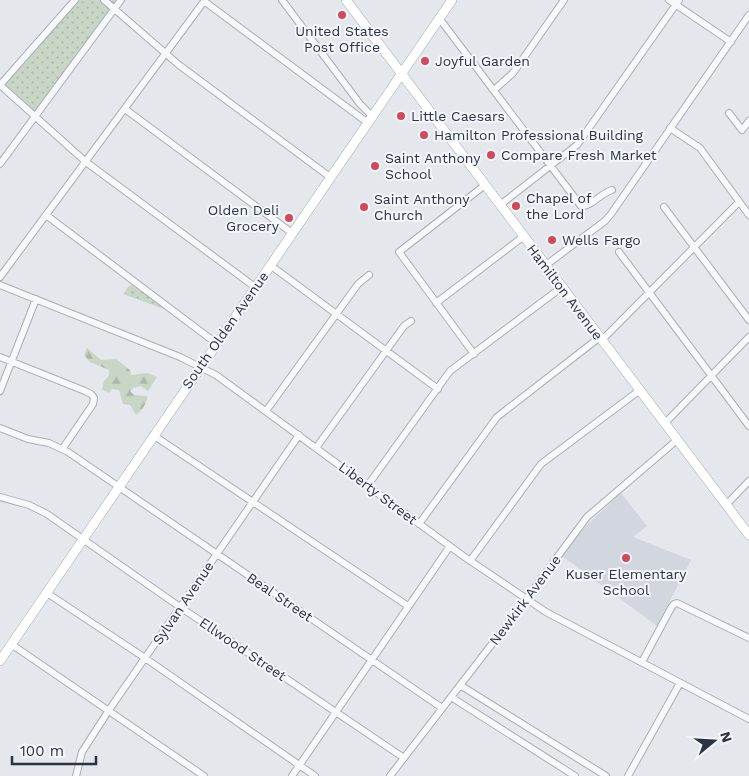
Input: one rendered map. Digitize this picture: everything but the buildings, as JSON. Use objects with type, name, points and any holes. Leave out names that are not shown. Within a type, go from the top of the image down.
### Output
[{"type":"main road","name":"South Olden Avenue","points":[[0,660],[452,0]]},
{"type":"main road","name":"Hamilton Avenue","points":[[350,2],[401,74],[749,535]]},
{"type":"street","points":[[74,0],[0,85],[86,162],[255,287]]},
{"type":"street","points":[[104,0],[165,54],[330,177]]},
{"type":"street","points":[[0,164],[121,0]]},
{"type":"street","points":[[282,0],[370,120]]},
{"type":"street","points":[[494,90],[514,73],[564,0]]},
{"type":"street","points":[[669,0],[677,2],[731,42]]},
{"type":"street","points":[[0,277],[204,1],[346,106],[370,120]]},
{"type":"street","points":[[500,205],[578,145],[677,2]]},
{"type":"street","points":[[546,266],[605,221],[749,15]]},
{"type":"street","points":[[440,18],[581,206],[587,206],[604,193],[612,190]]},
{"type":"street","points":[[346,106],[354,105],[357,100]]},
{"type":"street","points":[[125,109],[292,233]]},
{"type":"street","points":[[729,113],[742,130],[749,121]]},
{"type":"street","points":[[670,128],[700,148],[749,215]]},
{"type":"street","points":[[474,354],[399,252],[485,186]]},
{"type":"street","points":[[419,524],[497,417],[601,339],[739,202]]},
{"type":"street","points":[[664,207],[749,320]]},
{"type":"street","points":[[46,216],[216,343]]},
{"type":"street","points":[[436,303],[524,236]]},
{"type":"street","points":[[619,252],[749,426]]},
{"type":"street","points":[[270,266],[438,389]]},
{"type":"street","points":[[266,411],[358,284],[369,275]]},
{"type":"street","name":"Liberty Street","points":[[0,285],[216,375],[470,561],[546,612],[749,719]]},
{"type":"street","points":[[368,485],[450,371],[562,287]]},
{"type":"street","points":[[0,391],[36,299]]},
{"type":"street","points":[[316,448],[405,325],[411,321]]},
{"type":"street","points":[[665,424],[749,337]]},
{"type":"street","points":[[0,357],[85,391],[94,398],[93,404],[63,448]]},
{"type":"street","points":[[470,561],[541,464],[640,390]]},
{"type":"street","name":"Beal Street","points":[[0,428],[28,439],[63,448],[442,708]]},
{"type":"street","name":"Sylvan Avenue","points":[[76,776],[82,752],[108,710],[299,435]]},
{"type":"street","points":[[153,436],[408,606]]},
{"type":"street","name":"Newkirk Avenue","points":[[390,776],[587,518],[678,440]]},
{"type":"street","points":[[726,504],[749,481]]},
{"type":"street","name":"Ellwood Street","points":[[0,497],[38,509],[47,514],[82,540],[404,758]]},
{"type":"street","points":[[292,776],[450,546]]},
{"type":"street","points":[[46,593],[145,658],[315,776]]},
{"type":"street","points":[[642,662],[674,604],[680,604],[749,638]]},
{"type":"street","points":[[11,644],[204,776]]},
{"type":"street","points":[[628,776],[680,683]]},
{"type":"street","points":[[460,686],[606,776]]},
{"type":"street","points":[[451,697],[575,776]]},
{"type":"shaded area","name":"Kuser Elementary School","points":[[621,493],[647,526],[633,537],[691,560],[657,626],[562,556],[585,527]]},
{"type":"green space","points":[[78,0],[118,0],[35,112],[3,86]]},
{"type":"green space","points":[[131,284],[167,310],[123,294]]},
{"type":"green space","points":[[87,348],[101,360],[116,359],[130,370],[131,375],[147,373],[157,377],[148,391],[141,386],[130,391],[134,395],[147,396],[145,404],[138,414],[136,415],[130,405],[123,404],[119,390],[112,389],[109,393],[102,389],[104,381],[109,375],[109,370],[90,362],[84,355]]},
{"type":"place","name":"United States Post Office","points":[[342,15]]},
{"type":"place","name":"Joyful Garden","points":[[425,61]]},
{"type":"place","name":"Little Caesars","points":[[401,116]]},
{"type":"place","name":"Hamilton Professional Building","points":[[424,135]]},
{"type":"place","name":"Compare Fresh Market","points":[[491,155]]},
{"type":"place","name":"Saint Anthony School","points":[[375,166]]},
{"type":"place","name":"Chapel of the Lord","points":[[516,206]]},
{"type":"place","name":"Saint Anthony Church","points":[[364,207]]},
{"type":"place","name":"Olden Deli Grocery","points":[[289,218]]},
{"type":"place","name":"Wells Fargo","points":[[552,240]]},
{"type":"place","name":"Kuser Elementary School","points":[[626,558]]}]
